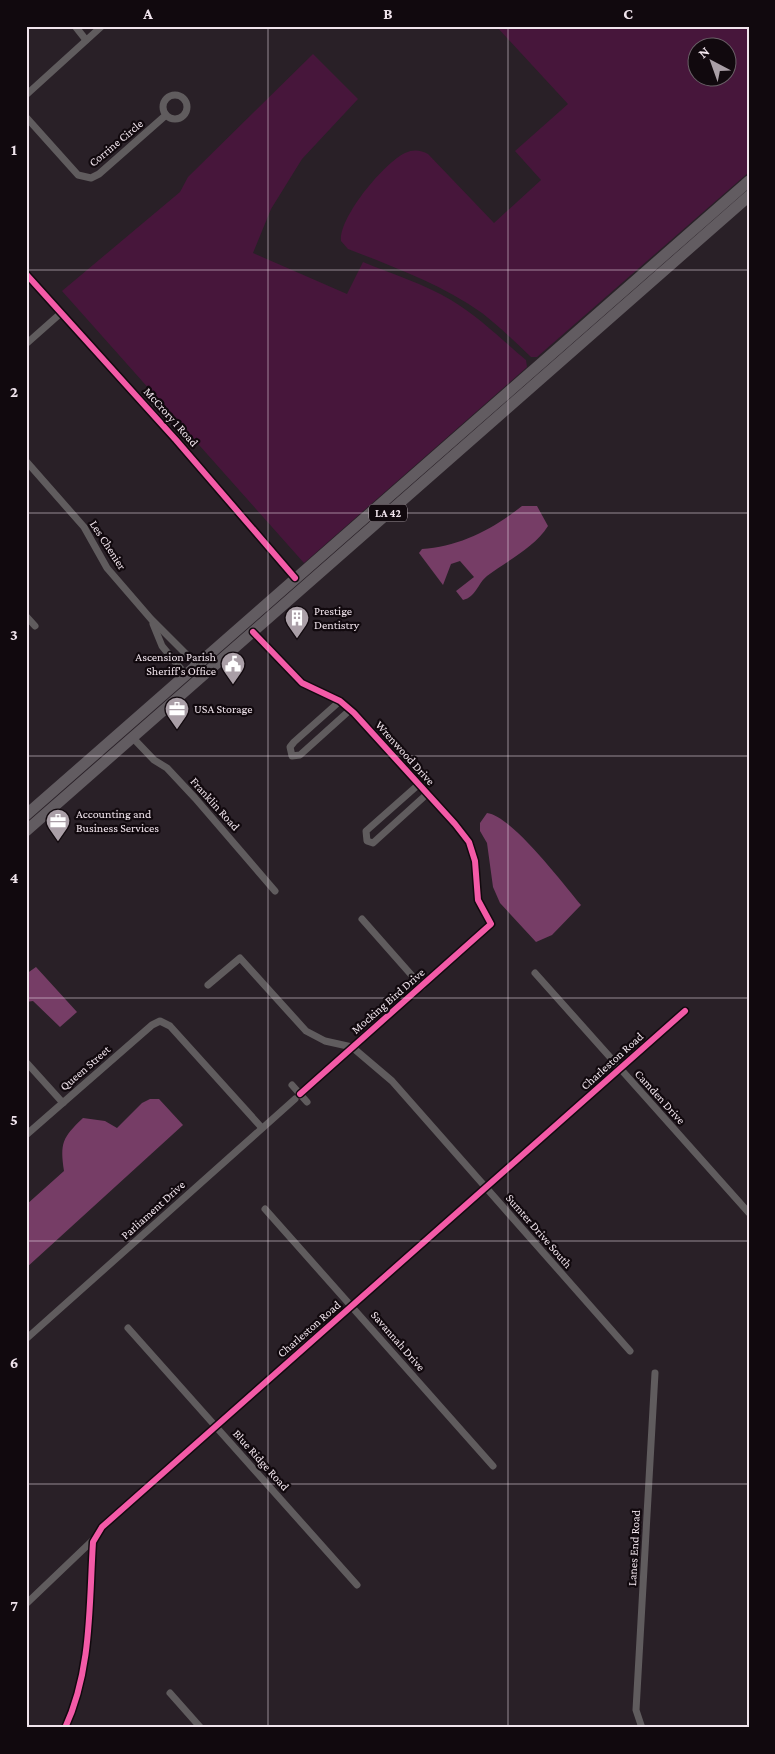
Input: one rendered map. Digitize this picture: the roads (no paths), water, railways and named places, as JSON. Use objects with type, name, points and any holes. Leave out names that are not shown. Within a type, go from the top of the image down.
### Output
[{"type":"main road","name":"LA 42","points":[[27,815],[163,700],[186,675],[295,578],[749,181]]},
{"type":"main road","name":"LA 42","points":[[26,831],[749,196]]},
{"type":"main road","points":[[335,560],[337,547],[359,529],[371,511]]},
{"type":"main road","points":[[253,632],[263,616],[296,588],[295,578]]},
{"type":"main road","points":[[114,755],[125,738],[163,700],[193,677],[197,665]]},
{"type":"street","points":[[75,26],[86,40]]},
{"type":"street","points":[[26,96],[102,26]]},
{"type":"street","name":"Corrine Circle","points":[[26,118],[78,175],[91,178],[99,174],[166,115]]},
{"type":"street","name":"McCrory 1 Road","points":[[26,274],[176,440],[295,578]]},
{"type":"street","points":[[26,344],[61,313]]},
{"type":"street","name":"Les Chenier","points":[[26,461],[84,527],[107,568],[151,619],[197,665]]},
{"type":"street","points":[[26,616],[35,626]]},
{"type":"street","name":"Les Chenier","points":[[151,619],[162,646],[186,675]]},
{"type":"street","name":"Wrenwood Drive","points":[[253,632],[302,683],[340,701],[350,710],[470,842],[475,861],[478,900],[491,924]]},
{"type":"street","points":[[340,701],[294,742],[290,748],[292,756],[300,755],[350,710]]},
{"type":"street","name":"Franklin Road","points":[[133,738],[154,760],[167,768],[275,891]]},
{"type":"street","points":[[418,784],[366,831],[367,841],[373,843],[427,794]]},
{"type":"street","points":[[362,919],[422,987]]},
{"type":"street","name":"Mocking Bird Drive","points":[[297,1096],[491,924]]},
{"type":"street","points":[[208,985],[240,958],[306,1031],[325,1041],[352,1047]]},
{"type":"street","name":"Camden Drive","points":[[536,973],[749,1213]]},
{"type":"street","name":"Charleston Road","points":[[26,1604],[93,1540],[108,1520],[685,1011]]},
{"type":"street","name":"Queen Street","points":[[26,1135],[152,1025],[160,1021],[170,1026],[262,1128]]},
{"type":"street","name":"Sumter Drive South","points":[[352,1047],[392,1081],[630,1350]]},
{"type":"street","points":[[26,1062],[62,1103]]},
{"type":"street","points":[[292,1085],[297,1096],[307,1102]]},
{"type":"street","name":"Parliament Drive","points":[[26,1339],[297,1096]]},
{"type":"street","name":"Savannah Drive","points":[[265,1209],[493,1466]]},
{"type":"street","name":"Blue Ridge Road","points":[[128,1328],[357,1585]]},
{"type":"street","name":"Lanes End Road","points":[[641,1726],[636,1710],[655,1373]]},
{"type":"street","points":[[65,1728],[72,1713],[84,1670],[93,1540]]},
{"type":"street","points":[[170,1693],[201,1728]]},
{"type":"place","name":"Prestige Dentistry","points":[[297,639]]},
{"type":"place","name":"Ascension Parish Sheriff's Office","points":[[233,685]]},
{"type":"place","name":"USA Storage","points":[[177,730]]},
{"type":"place","name":"Accounting and Business Services","points":[[58,842]]}]
